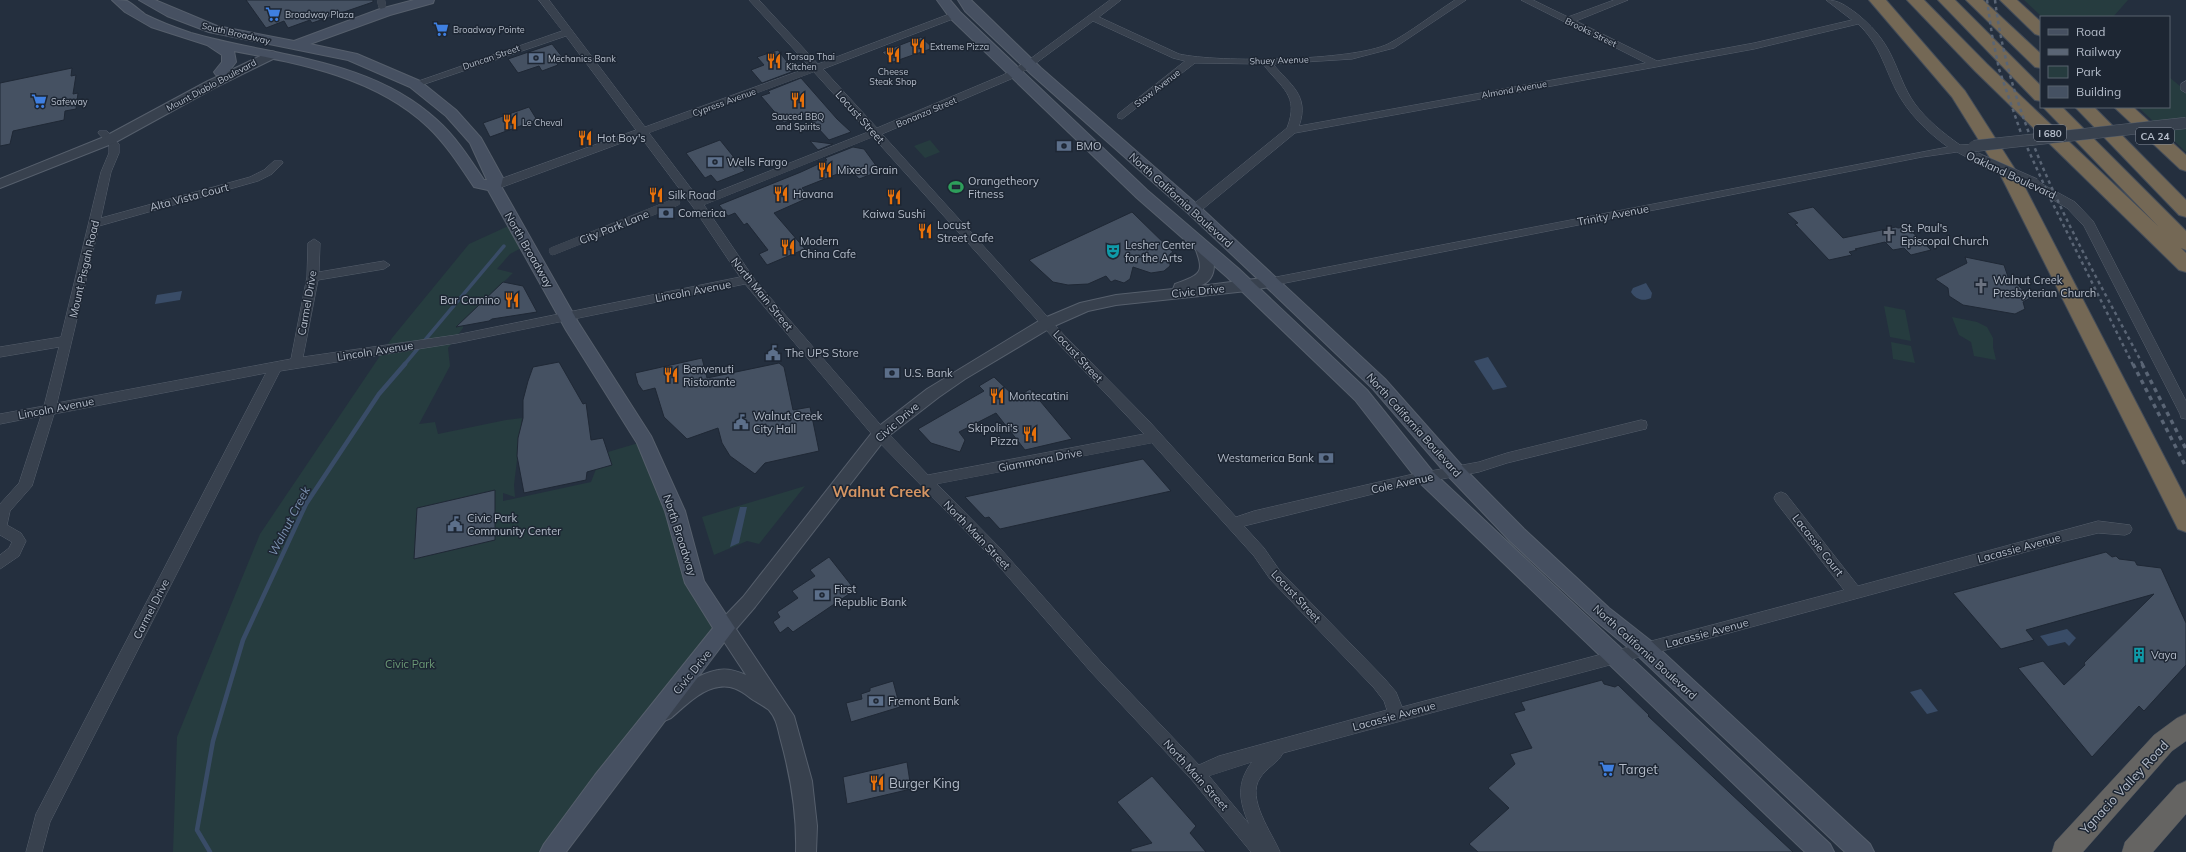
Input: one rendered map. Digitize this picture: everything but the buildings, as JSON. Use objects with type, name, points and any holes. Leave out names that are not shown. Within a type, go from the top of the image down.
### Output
[{"type":"highway","points":[[1877,0],[1939,70],[2029,190]]},
{"type":"highway","points":[[1890,0],[1951,70],[1987,121],[2002,149],[2029,190],[2186,522]]},
{"type":"highway","name":"I 680","points":[[1915,0],[1985,71],[2099,178],[2186,265]]},
{"type":"highway","points":[[1946,0],[2040,95]]},
{"type":"highway","points":[[1974,0],[2040,62]]},
{"type":"highway","points":[[2008,0],[2040,29]]},
{"type":"highway","points":[[2053,108],[2186,243]]},
{"type":"highway","points":[[2085,108],[2186,211]]},
{"type":"highway","points":[[2098,108],[2186,192]]},
{"type":"highway","name":"CA 24","points":[[2124,108],[2186,165]]},
{"type":"highway","name":"Ygnacio Valley Road","points":[[2065,852],[2162,742],[2186,726]]},
{"type":"highway","points":[[2135,852],[2186,794]]},
{"type":"main road","name":"South Broadway","points":[[118,0],[143,17],[176,32],[208,41],[267,54]]},
{"type":"main road","name":"South Broadway","points":[[145,0],[214,30],[289,45]]},
{"type":"main road","name":"Mount Diablo Boulevard","points":[[267,54],[382,3],[399,0]]},
{"type":"main road","name":"Mount Diablo Boulevard","points":[[289,45],[428,0]]},
{"type":"main road","name":"North California Boulevard","points":[[943,0],[955,15],[1137,189],[1247,286],[1361,395],[1426,477],[1543,586],[1614,656],[1822,852]]},
{"type":"main road","name":"North California Boulevard","points":[[964,0],[970,8],[1029,64],[1194,210],[1379,384],[1456,472],[1517,535],[1602,614],[1644,648],[1862,852]]},
{"type":"main road","points":[[349,25],[330,38],[329,43],[334,48],[352,57]]},
{"type":"main road","points":[[208,41],[223,48],[229,53],[229,62],[221,72]]},
{"type":"main road","name":"North Broadway","points":[[289,45],[352,57],[415,84],[451,113],[476,141],[495,178],[493,186],[537,267],[645,441],[675,511],[695,583],[711,610],[725,628]]},
{"type":"main road","points":[[267,54],[321,65],[365,80],[405,102],[424,116],[453,145],[479,184],[493,186]]},
{"type":"main road","name":"Civic Drive","points":[[552,852],[725,628]]},
{"type":"street","name":"North Main Street","points":[[544,0],[613,94],[643,131],[749,279],[880,434],[995,552],[1096,667],[1197,774],[1262,852]]},
{"type":"street","name":"Locust Street","points":[[754,0],[1047,323],[1155,437],[1234,524],[1259,552],[1275,575],[1379,682],[1391,697],[1397,716]]},
{"type":"street","name":"Bonanza Street","points":[[696,204],[875,133],[1016,73],[1116,0]]},
{"type":"street","name":"Shuey Avenue","points":[[1092,17],[1176,56],[1193,60],[1266,61],[1323,59],[1352,56],[1377,50],[1400,41],[1461,0]]},
{"type":"street","name":"Brooks Street","points":[[1526,0],[1656,64]]},
{"type":"street","points":[[1569,20],[1623,0]]},
{"type":"street","name":"Oakland Boulevard","points":[[1831,0],[1860,21],[1872,32],[1886,52],[1908,101],[1921,116],[1955,148],[1976,158],[2029,190],[2071,205],[2089,224],[2186,414]]},
{"type":"street","name":"Cypress Avenue","points":[[493,186],[816,68],[955,15]]},
{"type":"street","name":"Almond Avenue","points":[[1194,210],[1292,130],[1760,45],[1860,21]]},
{"type":"street","name":"Duncan Street","points":[[415,84],[567,32]]},
{"type":"street","name":"Mount Diablo Boulevard","points":[[0,178],[106,136],[221,72],[267,54]]},
{"type":"street","name":"Mount Diablo Boulevard","points":[[0,184],[106,136],[210,85],[267,54]]},
{"type":"street","name":"Stow Avenue","points":[[1122,116],[1193,60]]},
{"type":"street","points":[[1266,61],[1289,85],[1295,96],[1298,106],[1297,119],[1292,130]]},
{"type":"street","points":[[2186,84],[2186,90]]},
{"type":"street","name":"Trinity Avenue","points":[[1270,282],[1955,148],[2186,123]]},
{"type":"street","name":"Mount Pisgah Road","points":[[0,528],[4,510],[25,486],[49,410],[67,341],[106,172],[114,153],[114,144],[106,136]]},
{"type":"street","name":"Alta Vista Court","points":[[95,223],[254,179],[268,172],[278,163]]},
{"type":"street","name":"City Park Lane","points":[[553,252],[676,202]]},
{"type":"street","name":"Carmel Drive","points":[[296,364],[313,277],[314,243]]},
{"type":"street","points":[[1162,294],[1198,280],[1207,272],[1208,263],[1200,246]]},
{"type":"street","points":[[313,277],[384,265]]},
{"type":"street","name":"Lincoln Avenue","points":[[0,419],[275,367],[456,339],[749,279]]},
{"type":"street","name":"Civic Drive","points":[[725,628],[749,602],[880,434],[932,393],[1047,323],[1085,307],[1116,300],[1247,286],[1270,282]]},
{"type":"street","points":[[0,352],[67,341]]},
{"type":"street","name":"Carmel Drive","points":[[34,852],[42,820],[268,385],[275,367]]},
{"type":"street","name":"Cole Avenue","points":[[1234,524],[1254,517],[1426,477],[1456,472],[1641,425]]},
{"type":"street","name":"Giammona Drive","points":[[925,481],[1155,437]]},
{"type":"street","name":"Lacassie Court","points":[[1781,498],[1855,593]]},
{"type":"street","name":"Lacassie Avenue","points":[[1197,774],[1219,764],[1283,746],[2098,527],[2125,529]]},
{"type":"street","points":[[0,528],[16,537],[19,541],[14,552],[0,563]]},
{"type":"street","name":"North Broadway","points":[[725,628],[780,709],[791,737],[802,781],[807,826],[806,852]]},
{"type":"street","points":[[654,720],[702,683],[724,677],[741,682],[780,709]]},
{"type":"street","points":[[1272,852],[1251,808],[1247,788],[1249,778],[1254,770],[1283,746]]},
{"type":"green space","points":[[2024,0],[2128,0],[2114,16],[2041,16]]},
{"type":"green space","points":[[2170,78],[2186,91],[2186,152],[2139,108],[2170,108]]},
{"type":"green space","points":[[930,140],[940,152],[925,158],[914,146]]},
{"type":"green space","name":"Civic Park","points":[[513,224],[525,246],[510,254],[497,269],[513,273],[463,321],[463,328],[448,348],[450,366],[419,424],[435,422],[438,434],[522,418],[514,485],[515,497],[503,493],[503,501],[591,482],[596,469],[608,452],[645,441],[691,571],[725,628],[552,852],[173,852],[177,737],[260,534],[392,338],[469,244]]},
{"type":"green space","points":[[1884,306],[1905,310],[1911,341],[1890,337]]},
{"type":"green space","points":[[1952,317],[1977,322],[1987,327],[1993,338],[1993,347],[1996,360],[1974,356],[1971,342],[1959,335]]},
{"type":"green space","points":[[1891,342],[1911,346],[1915,363],[1893,359]]},
{"type":"green space","points":[[805,486],[759,544],[747,541],[714,555],[702,517]]},
{"type":"water","points":[[1646,283],[1652,293],[1651,298],[1642,300],[1631,292],[1633,288]]},
{"type":"water","points":[[182,291],[180,300],[155,304],[157,295]]},
{"type":"water","points":[[1488,357],[1507,387],[1493,390],[1474,361]]},
{"type":"water","points":[[740,507],[747,507],[739,543],[730,547]]},
{"type":"water","points":[[2067,629],[2076,638],[2069,646],[2065,642],[2048,646],[2040,636]]},
{"type":"water","points":[[1921,689],[1938,711],[1927,714],[1910,692]]},
{"type":"waterway","name":"Walnut Creek","points":[[404,365],[504,246]]},
{"type":"waterway","name":"Walnut Creek","points":[[210,852],[197,830],[213,741],[243,640],[306,504],[379,394],[405,364]]},
{"type":"railway","points":[[1987,0],[1999,69],[2022,136],[2051,200],[2133,365]]},
{"type":"railway","points":[[1995,0],[2003,49],[2016,96],[2033,143],[2052,188],[2096,278],[2143,365]]},
{"type":"railway","points":[[2133,364],[2186,467]]},
{"type":"railway","points":[[2142,364],[2186,449]]},
{"type":"place","name":"Broadway Plaza","points":[[273,14]]},
{"type":"place","name":"Broadway Pointe","points":[[441,29]]},
{"type":"place","name":"Extreme Pizza","points":[[918,46]]},
{"type":"place","name":"Cheese Steak Shop","points":[[893,55]]},
{"type":"place","name":"Mechanics Bank","points":[[536,58]]},
{"type":"place","name":"Torsap Thai Kitchen","points":[[774,61]]},
{"type":"place","name":"Sauced BBQ and Spirits","points":[[798,100]]},
{"type":"place","name":"Safeway","points":[[39,101]]},
{"type":"place","name":"Le Cheval","points":[[510,122]]},
{"type":"place","name":"Hot Boy's","points":[[585,138]]},
{"type":"place","name":"BMO","points":[[1064,146]]},
{"type":"place","name":"Wells Fargo","points":[[715,162]]},
{"type":"place","name":"Mixed Grain","points":[[825,170]]},
{"type":"place","name":"Orangetheory Fitness","points":[[956,187]]},
{"type":"place","name":"Havana","points":[[781,194]]},
{"type":"place","name":"Silk Road","points":[[656,195]]},
{"type":"place","name":"Kaiwa Sushi","points":[[894,197]]},
{"type":"place","name":"Comerica","points":[[666,213]]},
{"type":"place","name":"Locust Street Cafe","points":[[925,231]]},
{"type":"place","name":"St. Paul's Episcopal Church","points":[[1889,234]]},
{"type":"place","name":"Modern China Cafe","points":[[788,247]]},
{"type":"place","name":"Lesher Center for the Arts","points":[[1113,251]]},
{"type":"place","name":"Walnut Creek Presbyterian Church","points":[[1981,286]]},
{"type":"place","name":"Bar Camino","points":[[512,300]]},
{"type":"place","name":"The UPS Store","points":[[773,353]]},
{"type":"place","name":"U.S. Bank","points":[[892,373]]},
{"type":"place","name":"Benvenuti Ristorante","points":[[671,375]]},
{"type":"place","name":"Montecatini","points":[[997,396]]},
{"type":"place","name":"Walnut Creek City Hall","points":[[741,422]]},
{"type":"place","name":"Skipolini's Pizza","points":[[1030,434]]},
{"type":"place","name":"Westamerica Bank","points":[[1326,458]]},
{"type":"place","name":"Civic Park Community Center","points":[[455,524]]},
{"type":"place","name":"First Republic Bank","points":[[822,595]]},
{"type":"place","name":"Vaya","points":[[2139,655]]},
{"type":"place","name":"Fremont Bank","points":[[876,701]]},
{"type":"place","name":"Target","points":[[1607,769]]},
{"type":"place","name":"Burger King","points":[[877,783]]},
{"type":"district","name":"Walnut Creek","points":[[881,491]]}]
